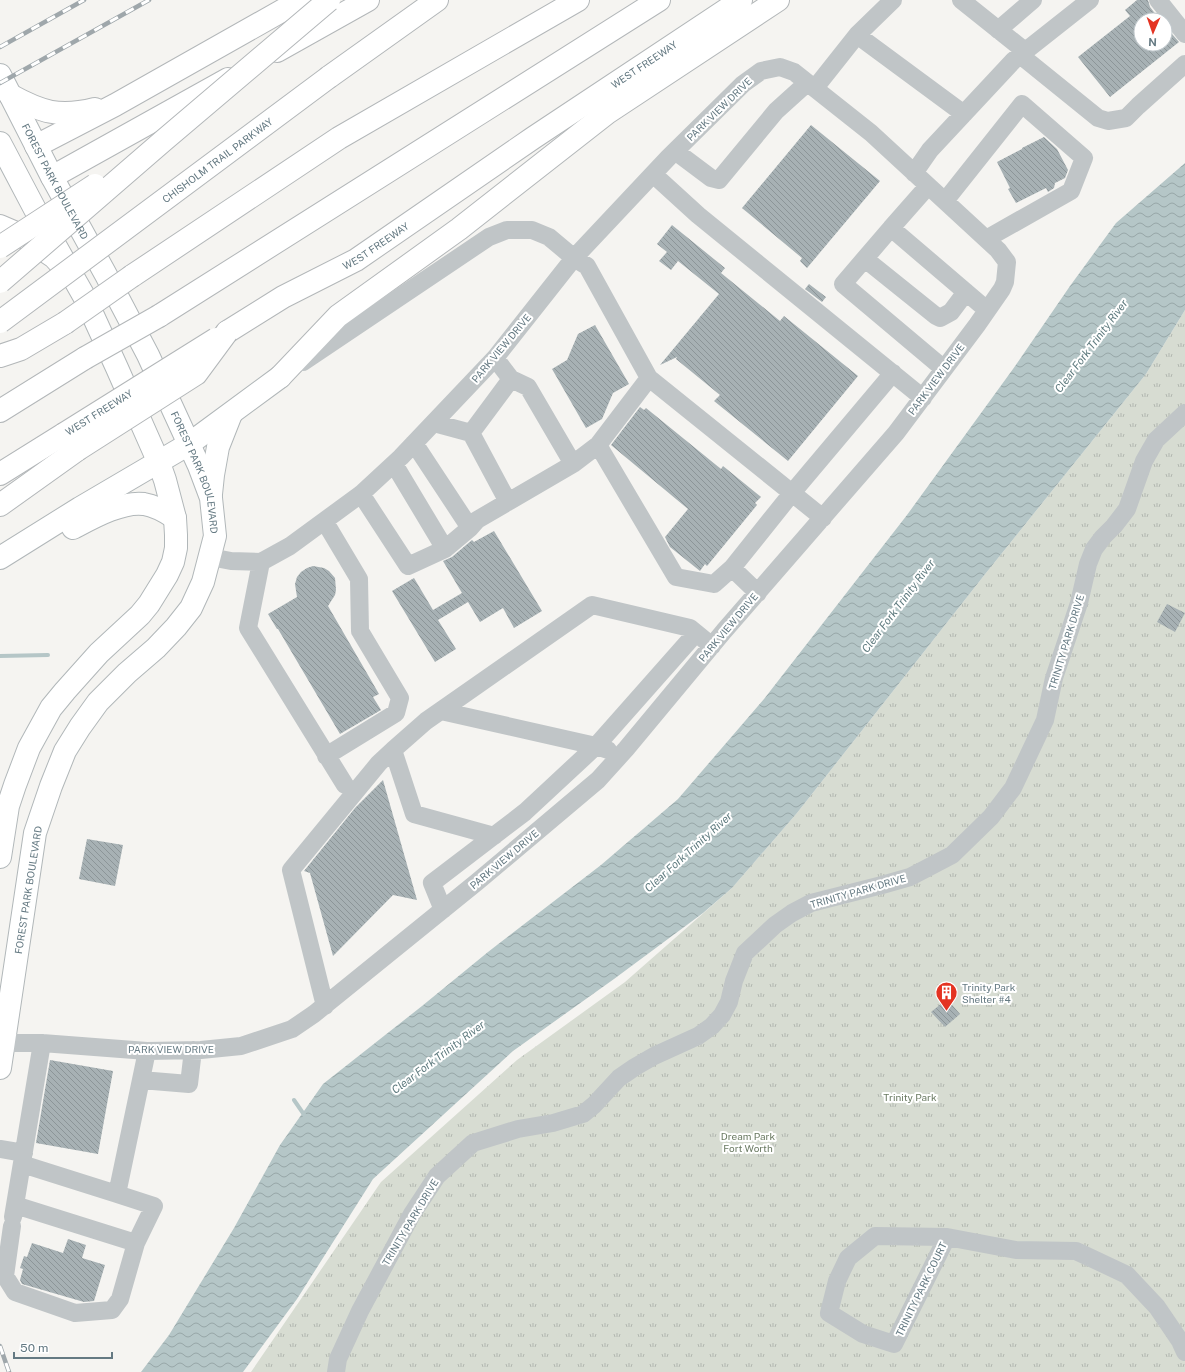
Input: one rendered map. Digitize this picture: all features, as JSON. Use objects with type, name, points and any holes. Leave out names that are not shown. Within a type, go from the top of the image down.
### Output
[{"type":"main road","points":[[0,857],[3,824],[21,768],[51,708],[99,653],[140,615],[149,604],[167,576],[173,562],[176,548],[175,518],[172,501],[159,463],[86,302],[25,191],[3,156],[36,146],[115,105],[301,0]]},
{"type":"main road","points":[[0,282],[329,0]]},
{"type":"main road","points":[[25,191],[92,156],[368,0]]},
{"type":"main road","name":"CHISHOLM TRAIL PARKWAY","points":[[0,322],[329,77],[437,0]]},
{"type":"main road","points":[[0,356],[21,349],[65,323],[132,276],[339,138],[578,0]]},
{"type":"main road","points":[[0,411],[9,403],[158,316],[659,0]]},
{"type":"main road","name":"WEST FREEWAY","points":[[0,474],[71,442],[227,332],[283,297],[356,260],[533,138],[741,0]]},
{"type":"main road","points":[[0,558],[80,508],[159,463],[231,414],[280,376],[338,316],[459,228],[607,114],[778,0]]},
{"type":"main road","name":"FOREST PARK BOULEVARD","points":[[0,75],[52,177],[148,355],[189,444],[211,498],[215,536],[203,582],[191,608],[176,627],[156,648],[127,673],[98,702],[65,751],[35,833],[2,1043],[0,1068]]},
{"type":"main road","points":[[10,95],[31,107],[57,114],[84,112],[115,105]]},
{"type":"main road","points":[[0,247],[163,141]]},
{"type":"main road","points":[[77,221],[75,201],[78,186],[82,173],[92,156]]},
{"type":"main road","points":[[0,226],[21,236],[54,257],[73,278]]},
{"type":"main road","points":[[211,498],[218,447],[231,414]]},
{"type":"main road","points":[[0,505],[71,442]]},
{"type":"main road","points":[[0,563],[22,554],[82,523],[117,508],[133,504],[144,504],[164,510],[175,518]]},
{"type":"main road","points":[[3,824],[35,833]]},
{"type":"street","points":[[675,151],[711,178],[719,180],[776,111],[811,85],[857,35],[893,0]]},
{"type":"street","points":[[998,30],[1033,0]]},
{"type":"street","points":[[914,173],[930,150],[1014,60],[1090,0]]},
{"type":"street","points":[[1158,0],[1185,34]]},
{"type":"street","points":[[970,3],[1022,53],[1098,118],[1108,121],[1126,118],[1185,64]]},
{"type":"street","points":[[857,35],[964,114]]},
{"type":"street","name":"PARK VIEW DRIVE","points":[[2,1043],[42,1043],[146,1051],[193,1050],[241,1046],[292,1029],[324,1006],[443,910],[598,780],[622,754],[712,646],[896,433],[1002,289],[1005,282],[1007,262],[998,250],[871,133],[811,85],[794,72],[780,67],[761,71],[743,84],[675,151],[574,258],[495,358],[394,464],[361,494],[325,522],[290,546],[261,562]]},
{"type":"street","points":[[945,201],[1022,104],[1084,158],[1071,191],[986,239]]},
{"type":"street","points":[[653,174],[698,216],[922,398]]},
{"type":"street","points":[[928,186],[843,284],[944,369]]},
{"type":"street","points":[[891,228],[987,310]]},
{"type":"street","points":[[280,376],[489,237],[507,230],[532,230],[549,237],[586,266],[649,378],[823,518]]},
{"type":"street","points":[[865,259],[940,318],[951,312],[966,292]]},
{"type":"street","points":[[495,358],[511,379],[528,387],[573,464]]},
{"type":"street","points":[[598,445],[676,577],[714,584],[732,568],[792,493],[893,374]]},
{"type":"street","points":[[361,494],[408,566],[445,548],[470,528],[477,520],[573,464],[598,445],[649,378]]},
{"type":"street","points":[[471,433],[511,379]]},
{"type":"street","name":"TRINITY PARK DRIVE","points":[[336,1372],[338,1359],[360,1311],[412,1214],[437,1176],[473,1143],[518,1129],[553,1124],[583,1114],[594,1105],[619,1078],[635,1067],[654,1056],[698,1036],[712,1026],[722,1015],[729,1002],[734,981],[745,953],[775,925],[792,913],[811,903],[910,877],[952,855],[991,817],[1012,788],[1045,720],[1054,678],[1079,603],[1088,564],[1094,549],[1127,509],[1144,461],[1156,440],[1185,413]]},
{"type":"street","points":[[434,423],[471,433],[508,502]]},
{"type":"street","points":[[414,443],[470,528]]},
{"type":"street","points":[[394,464],[445,548]]},
{"type":"street","points":[[325,522],[359,579],[360,631],[400,698],[396,713],[326,756]]},
{"type":"street","points":[[210,557],[230,561],[261,562],[248,628],[345,785]]},
{"type":"street","points":[[732,568],[758,593]]},
{"type":"street","points":[[324,1006],[292,870],[379,763],[393,750],[426,721],[592,605],[690,628],[712,646]]},
{"type":"street","points":[[443,910],[432,883],[525,812],[596,746],[696,633]]},
{"type":"street","points":[[441,711],[596,746],[622,754]]},
{"type":"street","points":[[393,750],[414,814],[494,836]]},
{"type":"street","points":[[0,1149],[23,1158],[117,1194],[154,1206],[136,1243],[120,1299],[112,1310],[75,1313],[15,1292],[5,1276],[6,1225],[15,1205],[23,1158],[42,1043]]},
{"type":"street","points":[[140,1080],[189,1084],[193,1050]]},
{"type":"street","points":[[117,1194],[146,1051]]},
{"type":"street","points":[[15,1205],[136,1243]]},
{"type":"street","name":"TRINITY PARK COURT","points":[[947,1237],[894,1344],[863,1334],[829,1313],[837,1281],[848,1258],[875,1236],[947,1237],[1016,1250],[1076,1252],[1127,1275],[1157,1307],[1180,1341],[1185,1352]]},
{"type":"green space","name":"Trinity Park","points":[[1185,310],[1185,1372],[251,1372],[381,1182],[517,1060],[625,982],[732,888],[797,813],[986,573],[1146,374]]},
{"type":"water","name":"Clear Fork Trinity River","points":[[1185,163],[1185,310],[1146,374],[986,573],[797,813],[732,888],[703,913],[513,1051],[373,1179],[297,1299],[243,1372],[141,1372],[169,1335],[234,1228],[280,1145],[323,1084],[488,952],[601,865],[678,799],[764,699],[907,515],[1013,369],[1070,286],[1116,223]]},
{"type":"building","points":[[1137,0],[1148,0],[1150,7],[1154,12],[1133,12],[1133,52],[1166,52],[1110,97],[1078,57],[1130,16],[1125,10]]},
{"type":"building","points":[[1173,35],[1179,42],[1173,47]]},
{"type":"building","points":[[811,125],[880,181],[807,268],[800,261],[802,258],[742,208]]},
{"type":"building","points":[[1044,137],[1057,149],[1068,170],[1065,178],[1055,183],[1054,188],[1048,192],[1046,188],[1016,203],[1008,189],[1010,188],[997,162]]},
{"type":"building","points":[[672,225],[725,268],[721,273],[780,321],[784,316],[858,376],[788,461],[714,401],[720,395],[676,359],[677,357],[660,365],[719,294],[678,261],[671,270],[659,261],[667,252],[657,244]]},
{"type":"building","points":[[809,284],[826,297],[822,302],[805,289]]},
{"type":"building","points":[[595,325],[629,384],[613,393],[602,419],[586,428],[552,369],[567,360],[578,334]]},
{"type":"building","points":[[640,407],[644,410],[646,408],[721,469],[723,466],[761,497],[755,503],[757,505],[707,566],[705,564],[700,571],[670,547],[665,537],[688,509],[611,445]]},
{"type":"building","points":[[494,531],[542,611],[514,628],[503,608],[480,622],[468,602],[438,620],[456,649],[435,662],[392,591],[414,578],[433,610],[462,593],[443,561],[452,557],[472,540],[474,542]]},
{"type":"building","points":[[313,566],[324,568],[335,578],[335,595],[328,606],[379,694],[373,697],[381,710],[340,734],[268,614],[297,597],[295,584],[297,577],[301,572]]},
{"type":"building","points":[[1167,604],[1185,613],[1175,632],[1157,622]]},
{"type":"building","points":[[383,780],[417,900],[393,895],[333,956],[310,873],[304,871],[355,808]]},
{"type":"building","points":[[87,839],[123,845],[115,886],[79,879]]},
{"type":"building","name":"Trinity Park Shelter #4","points":[[947,999],[960,1014],[945,1027],[931,1012]]},
{"type":"building","points":[[50,1060],[113,1071],[98,1154],[36,1143]]},
{"type":"building","points":[[68,1239],[86,1245],[82,1258],[105,1265],[94,1301],[84,1302],[22,1284],[20,1280],[23,1269],[20,1268],[24,1256],[27,1257],[32,1243],[63,1253]]},
{"type":"waterway","points":[[0,656],[48,655]]},
{"type":"waterway","points":[[294,1100],[305,1116]]},
{"type":"railway","points":[[0,47],[84,0]]},
{"type":"railway","points":[[0,83],[149,0]]},
{"type":"railway","points":[[0,1346],[9,1372]]},
{"type":"place","name":"Trinity Park Shelter #4","points":[[946,1012]]},
{"type":"park label","name":"Dream Park Fort Worth","points":[[748,1142]]}]
